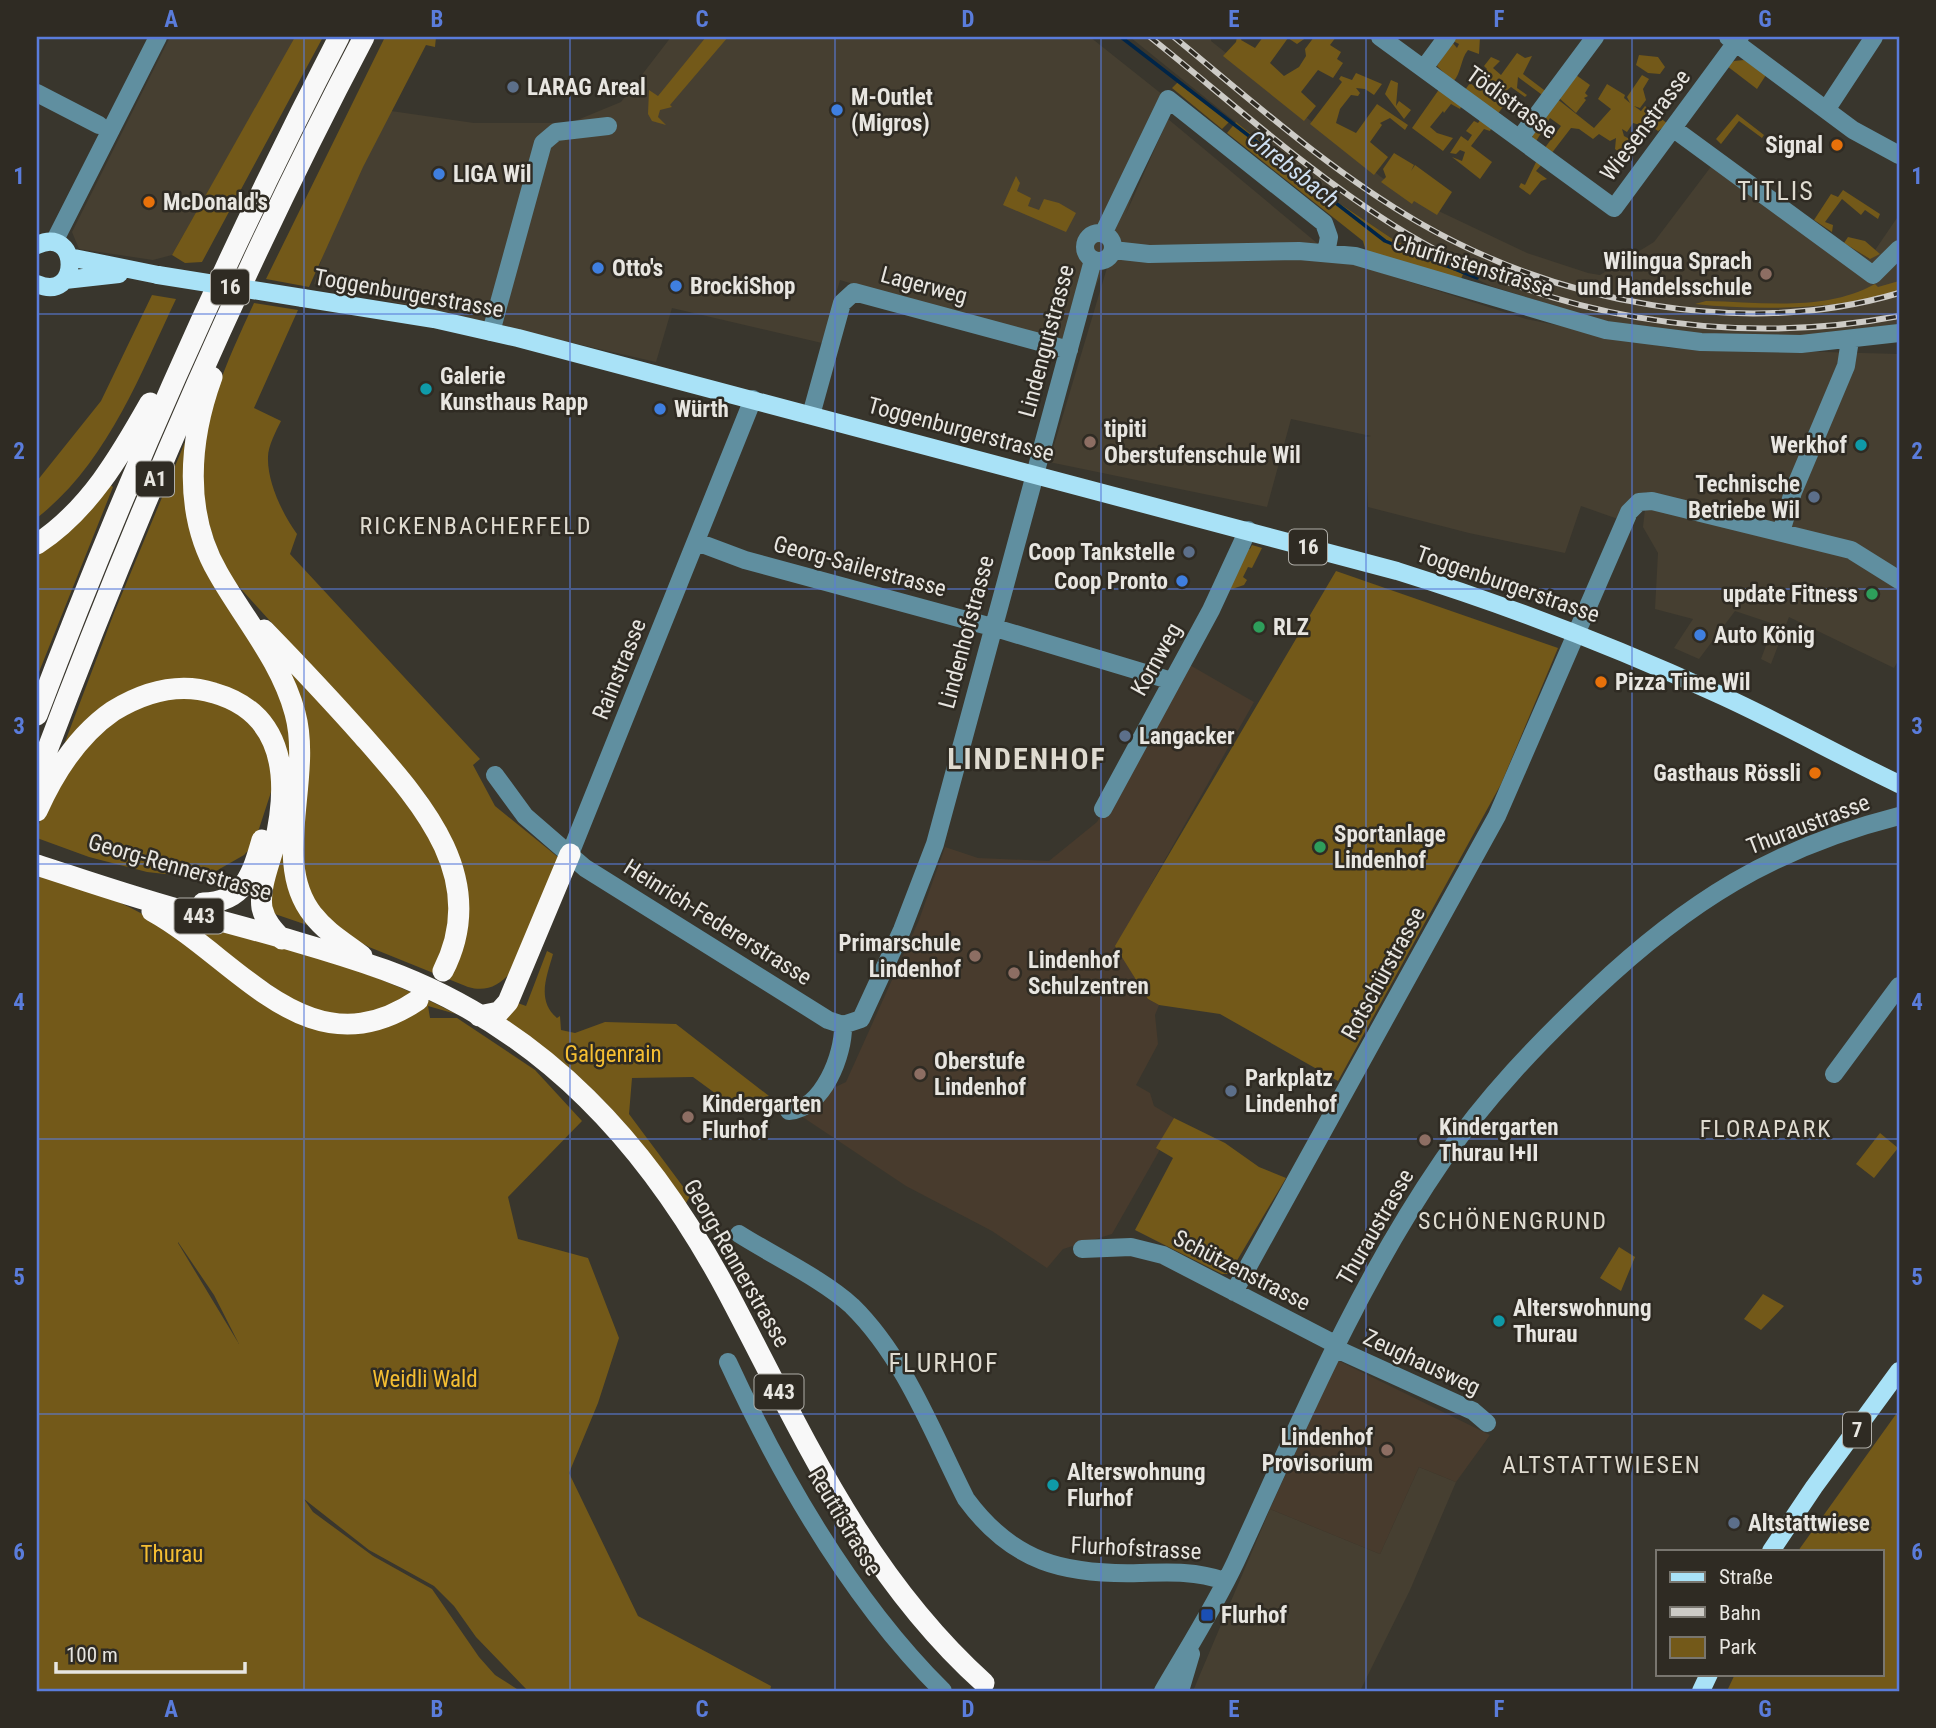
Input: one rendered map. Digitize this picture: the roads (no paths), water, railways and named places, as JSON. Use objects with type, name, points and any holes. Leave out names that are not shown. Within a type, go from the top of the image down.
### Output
[{"type":"highway","name":"A1","points":[[37,715],[116,514],[205,311],[339,37]]},
{"type":"highway","name":"A1","points":[[37,777],[111,583],[224,319],[364,37]]},
{"type":"highway","points":[[263,237],[203,406],[193,465],[194,500],[200,530],[218,573],[282,680],[298,724],[301,765],[293,852],[298,887],[311,914],[362,956]]},
{"type":"highway","points":[[37,544],[72,515],[111,468],[205,311]]},
{"type":"highway","points":[[233,594],[398,775],[438,831],[453,866],[460,920],[455,944],[443,971]]},
{"type":"highway","points":[[37,811],[64,762],[98,723],[138,698],[172,689],[200,689],[242,705],[267,730],[280,759],[282,809],[263,892],[265,919],[282,939]]},
{"type":"highway","points":[[203,903],[227,900],[240,890],[258,856],[273,807],[282,793]]},
{"type":"highway","name":"Georg-Rennerstrasse","points":[[37,852],[117,891],[384,970]]},
{"type":"highway","points":[[479,1016],[499,1012],[509,1002],[570,854]]},
{"type":"highway","name":"Georg-Rennerstrasse","points":[[37,865],[65,867],[265,919],[362,956],[384,970],[479,1016],[556,1069],[584,1094],[643,1159],[684,1218],[716,1271],[823,1476],[870,1554],[925,1625],[989,1687]]},
{"type":"highway","points":[[117,891],[180,928],[271,999],[307,1018],[344,1025],[368,1023],[402,1011],[418,1000]]},
{"type":"main road","points":[[45,244],[63,247],[69,257],[70,269],[65,280]]},
{"type":"main road","name":"Toggenburgerstrasse","points":[[69,257],[491,332],[1248,530],[1419,578],[1577,633],[1717,694],[1899,784]]},
{"type":"main road","name":"Toggenburgerstrasse","points":[[65,280],[149,273]]},
{"type":"main road","name":"16","points":[[40,289],[65,280]]},
{"type":"main road","name":"7","points":[[1772,1550],[1899,1371]]},
{"type":"street","points":[[45,244],[158,37]]},
{"type":"street","name":"Tödistrasse","points":[[1380,37],[1614,208]]},
{"type":"street","points":[[1424,68],[1447,37]]},
{"type":"street","points":[[1520,138],[1595,37]]},
{"type":"street","points":[[1826,110],[1874,37]]},
{"type":"street","points":[[1735,39],[1853,130],[1899,155]]},
{"type":"street","name":"Wiesenstrasse","points":[[1614,208],[1674,129],[1735,39]]},
{"type":"street","points":[[37,93],[99,125]]},
{"type":"street","points":[[1103,234],[1168,99],[1324,223],[1329,237],[1326,253]]},
{"type":"street","points":[[491,332],[543,143],[561,130],[608,126]]},
{"type":"street","points":[[1674,129],[1873,275],[1899,248]]},
{"type":"street","points":[[1853,130],[1867,146],[1899,169]]},
{"type":"street","points":[[1095,234],[1103,234],[1110,238],[1113,250],[1106,260],[1093,260],[1086,251],[1086,243],[1095,234]]},
{"type":"street","name":"Churfirstenstrasse","points":[[1113,250],[1158,254],[1326,253],[1376,261],[1546,313],[1633,335],[1737,344],[1850,340],[1899,333]]},
{"type":"street","name":"Lindengutstrasse","points":[[1035,474],[1093,260]]},
{"type":"street","name":"Lagerweg","points":[[811,415],[842,303],[854,292],[1069,350]]},
{"type":"street","points":[[1850,340],[1846,366],[1793,492],[1781,532],[1851,550],[1899,580]]},
{"type":"street","name":"Rainstrasse","points":[[570,854],[753,399]]},
{"type":"street","name":"Lindenhofstrasse","points":[[843,1025],[857,1022],[870,1006],[926,871],[1035,474]]},
{"type":"street","name":"Rotschürstrasse","points":[[1234,1292],[1497,816],[1629,512],[1639,502],[1651,501],[1781,532]]},
{"type":"street","name":"Kornweg","points":[[1103,809],[1211,610],[1248,530]]},
{"type":"street","name":"Georg-Sailerstrasse","points":[[697,542],[745,560],[992,627],[1172,681]]},
{"type":"street","points":[[495,775],[525,816],[570,854]]},
{"type":"street","name":"Thuraustrasse","points":[[1163,1691],[1225,1581],[1294,1426],[1335,1346],[1403,1224],[1477,1113],[1562,1020],[1660,932],[1754,869],[1817,841],[1899,816]]},
{"type":"street","name":"Heinrich-Federerstrasse","points":[[570,854],[585,868],[828,1020],[843,1025]]},
{"type":"street","points":[[1833,1074],[1899,986]]},
{"type":"street","points":[[789,1111],[803,1107],[822,1089],[840,1053],[843,1025]]},
{"type":"street","name":"Flurhofstrasse","points":[[739,1234],[836,1294],[870,1327],[890,1352],[967,1499],[977,1513],[1008,1542],[1041,1562],[1072,1571],[1096,1574],[1191,1572],[1225,1581]]},
{"type":"street","name":"Schützenstrasse","points":[[1082,1249],[1131,1247],[1163,1255],[1335,1346]]},
{"type":"street","name":"Zeughausweg","points":[[1335,1346],[1473,1411],[1487,1423]]},
{"type":"street","name":"Reuttistrasse","points":[[728,1362],[759,1426],[844,1570],[899,1647],[943,1691]]},
{"type":"street","points":[[1180,1691],[1191,1662],[1191,1643]]},
{"type":"waterway","name":"Chrebsbach","points":[[1121,37],[1385,241],[1477,278]]},
{"type":"railway","points":[[1150,37],[1299,159],[1361,204],[1450,257],[1510,283],[1573,303],[1638,317],[1704,326],[1770,328],[1835,325],[1899,316]]},
{"type":"railway","points":[[1174,37],[1292,134],[1385,202],[1472,250],[1530,274],[1591,292],[1652,305],[1715,312],[1778,313],[1839,306],[1899,293]]},
{"type":"place","name":"LARAG Areal","points":[[513,87]]},
{"type":"place","name":"M-Outlet (Migros)","points":[[837,110]]},
{"type":"place","name":"Signal","points":[[1837,145]]},
{"type":"place","name":"LIGA Wil","points":[[439,174]]},
{"type":"place","name":"McDonald's","points":[[149,202]]},
{"type":"place","name":"Otto's","points":[[598,268]]},
{"type":"place","name":"Wilingua Sprach und Handelsschule","points":[[1766,274]]},
{"type":"place","name":"BrockiShop","points":[[676,286]]},
{"type":"place","name":"Galerie Kunsthaus Rapp","points":[[426,389]]},
{"type":"place","name":"Würth","points":[[660,409]]},
{"type":"place","name":"tipiti Oberstufenschule Wil","points":[[1090,442]]},
{"type":"place","name":"Werkhof","points":[[1861,445]]},
{"type":"place","name":"Technische Betriebe Wil","points":[[1814,497]]},
{"type":"place","name":"Coop Tankstelle","points":[[1189,552]]},
{"type":"place","name":"Coop Pronto","points":[[1182,581]]},
{"type":"place","name":"update Fitness","points":[[1872,594]]},
{"type":"place","name":"RLZ","points":[[1259,627]]},
{"type":"place","name":"Auto König","points":[[1700,635]]},
{"type":"place","name":"Pizza Time Wil","points":[[1601,682]]},
{"type":"place","name":"Langacker","points":[[1125,736]]},
{"type":"place","name":"Gasthaus Rössli","points":[[1815,773]]},
{"type":"place","name":"Sportanlage Lindenhof","points":[[1320,847]]},
{"type":"place","name":"Primarschule Lindenhof","points":[[975,956]]},
{"type":"place","name":"Lindenhof Schulzentren","points":[[1014,973]]},
{"type":"place","name":"Oberstufe Lindenhof","points":[[920,1074]]},
{"type":"place","name":"Parkplatz Lindenhof","points":[[1231,1091]]},
{"type":"place","name":"Kindergarten Flurhof","points":[[688,1117]]},
{"type":"place","name":"Kindergarten Thurau I+II","points":[[1425,1140]]},
{"type":"place","name":"Alterswohnung Thurau","points":[[1499,1321]]},
{"type":"place","name":"Lindenhof Provisorium","points":[[1387,1450]]},
{"type":"place","name":"Alterswohnung Flurhof","points":[[1053,1485]]},
{"type":"place","name":"Altstattwiese","points":[[1734,1523]]},
{"type":"place","name":"Flurhof","points":[[1207,1615]]},
{"type":"district","name":"TITLIS","points":[[1776,191]]},
{"type":"district","name":"RICKENBACHERFELD","points":[[476,526]]},
{"type":"district","name":"LINDENHOF","points":[[1027,759]]},
{"type":"district","name":"FLORAPARK","points":[[1766,1129]]},
{"type":"district","name":"SCHÖNENGRUND","points":[[1513,1221]]},
{"type":"district","name":"FLURHOF","points":[[944,1363]]},
{"type":"district","name":"ALTSTATTWIESEN","points":[[1602,1465]]},
{"type":"park label","name":"Galgenrain","points":[[613,1054]]},
{"type":"park label","name":"Weidli Wald","points":[[425,1379]]},
{"type":"park label","name":"Thurau","points":[[172,1554]]}]
